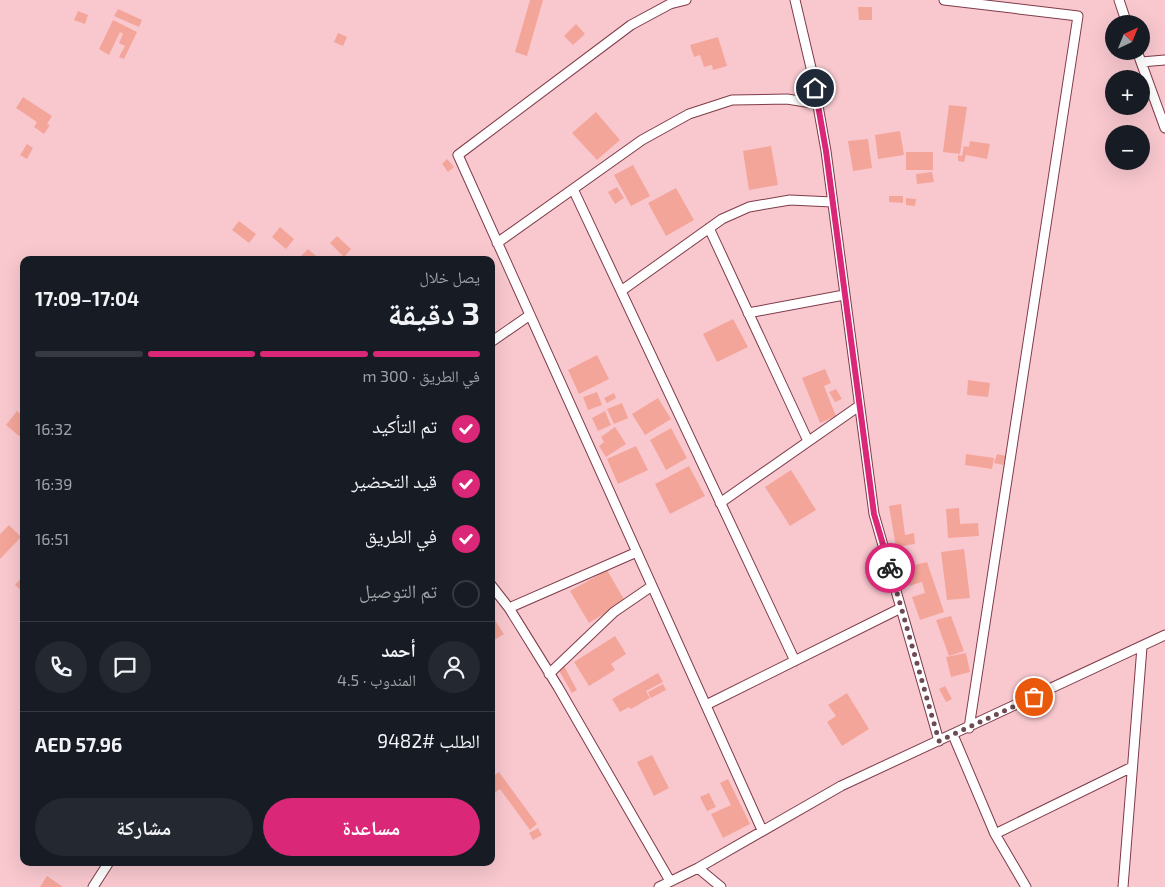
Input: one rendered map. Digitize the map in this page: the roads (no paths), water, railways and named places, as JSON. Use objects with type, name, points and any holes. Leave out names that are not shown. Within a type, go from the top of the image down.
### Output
[{"type":"street","points":[[686,0],[670,4],[631,25],[458,155],[762,830]]},
{"type":"street","points":[[795,0],[818,104],[826,151],[874,514],[939,741]]},
{"type":"street","points":[[944,0],[1078,16],[969,728]]},
{"type":"street","points":[[1119,0],[1124,15]]},
{"type":"street","points":[[1165,60],[1141,62],[1165,128]]},
{"type":"street","points":[[497,243],[642,140],[689,114],[732,100],[787,99],[818,104]]},
{"type":"street","points":[[573,189],[795,661]]},
{"type":"street","points":[[621,291],[722,219],[749,207],[790,200],[832,202]]},
{"type":"street","points":[[709,228],[808,441]]},
{"type":"street","points":[[748,313],[844,295]]},
{"type":"street","points":[[495,339],[530,315]]},
{"type":"street","points":[[720,503],[859,406]]},
{"type":"street","points":[[510,608],[637,552]]},
{"type":"street","points":[[549,674],[614,612],[652,586]]},
{"type":"street","points":[[495,590],[510,608],[670,881]]},
{"type":"street","points":[[706,705],[901,608]]},
{"type":"street","points":[[659,887],[698,868],[841,786],[1165,635]]},
{"type":"street","points":[[1121,886],[1142,647]]},
{"type":"street","points":[[953,735],[994,834],[1026,887]]},
{"type":"street","points":[[994,834],[1132,767]]},
{"type":"street","points":[[92,887],[106,866]]},
{"type":"street","points":[[698,868],[720,887]]}]
